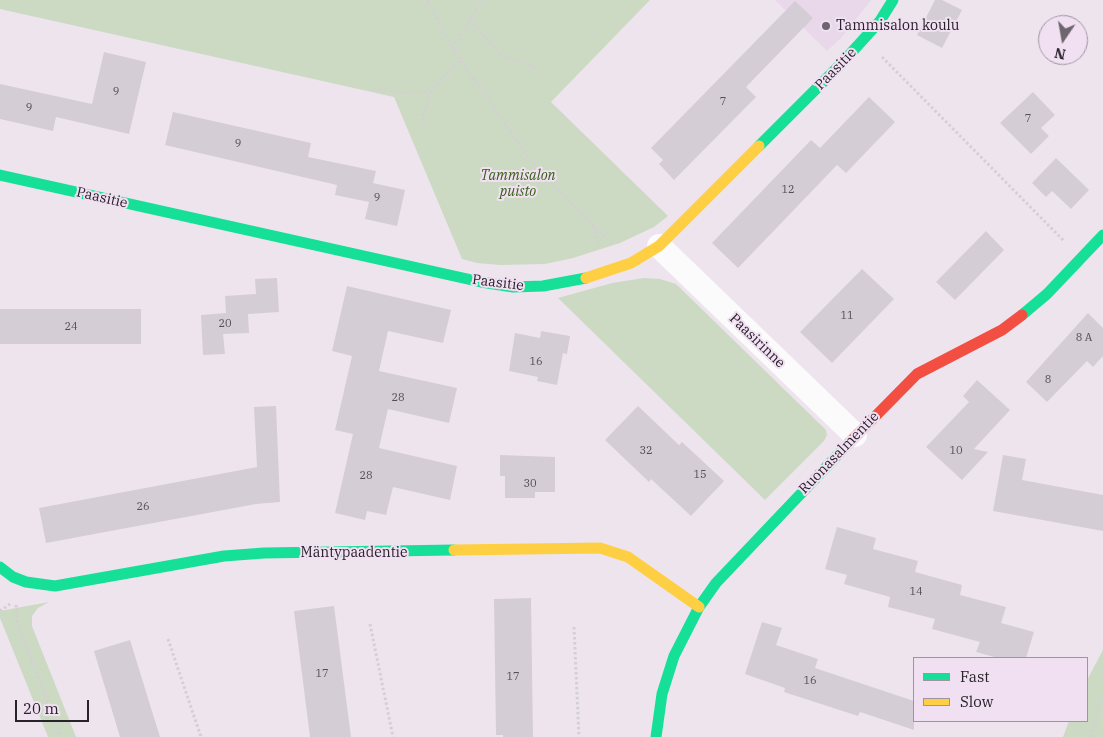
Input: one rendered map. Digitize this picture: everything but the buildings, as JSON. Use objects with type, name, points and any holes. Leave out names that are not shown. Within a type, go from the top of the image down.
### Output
[{"type":"street","name":"Paasitie","points":[[0,175],[472,280],[513,286],[543,286],[578,281],[631,263],[659,246],[841,64],[880,20],[893,0]]},
{"type":"street","name":"Ruonasalmentie","points":[[656,737],[662,694],[674,656],[699,607],[716,583],[855,435],[917,374],[1002,330],[1047,294],[1103,235]]},
{"type":"street","name":"Paasirinne","points":[[659,246],[855,435]]},
{"type":"street","name":"Mäntypaadentie","points":[[0,566],[13,577],[26,582],[55,586],[224,556],[264,553],[600,548],[628,557],[655,578],[699,607]]},
{"type":"path","points":[[427,0],[460,60],[528,157],[606,236]]},
{"type":"path","points":[[453,49],[482,0]]},
{"type":"path","points":[[470,20],[500,55],[536,68]]},
{"type":"path","points":[[876,51],[1066,243]]},
{"type":"path","points":[[422,121],[430,92],[460,60]]},
{"type":"path","points":[[374,89],[402,93],[430,92]]},
{"type":"path","points":[[16,600],[17,622],[62,737]]},
{"type":"path","points":[[370,624],[392,737]]},
{"type":"path","points":[[574,626],[579,737]]},
{"type":"path","points":[[168,639],[201,737]]},
{"type":"path","points":[[1090,737],[1103,699]]},
{"type":"shaded area","name":"Tammisalon koulu","points":[[775,0],[871,0],[842,37],[827,51]]},
{"type":"green space","name":"Tammisalon puisto","points":[[0,0],[650,0],[551,102],[668,216],[654,227],[620,243],[573,258],[545,264],[500,265],[477,263],[462,259],[394,97],[0,9]]},
{"type":"green space","points":[[644,278],[660,279],[676,284],[826,430],[827,435],[824,441],[765,500],[558,298],[612,283]]},
{"type":"green space","points":[[49,602],[38,608],[32,616],[32,626],[76,737],[48,737],[0,618],[0,611]]},
{"type":"green space","points":[[1103,650],[1103,737],[1063,737],[1069,722],[1088,722],[1088,678]]},
{"type":"traffic: fast","points":[[759,146],[841,64],[880,21],[893,0]]},
{"type":"traffic: fast","points":[[0,175],[481,282],[513,287],[543,286],[586,278]]},
{"type":"traffic: fast","points":[[1022,315],[1047,294],[1103,235]]},
{"type":"traffic: fast","points":[[656,737],[662,694],[674,656],[699,607],[716,583],[850,442]]},
{"type":"traffic: fast","points":[[0,567],[13,577],[26,582],[55,586],[224,556],[264,553],[454,550]]},
{"type":"traffic: slow","points":[[586,278],[631,263],[659,246],[759,146]]},
{"type":"traffic: slow","points":[[454,550],[600,548],[628,557],[699,607]]},
{"type":"traffic: jam","points":[[850,442],[917,374],[1002,330],[1022,315]]},
{"type":"place","name":"Tammisalon koulu","points":[[826,26]]}]
